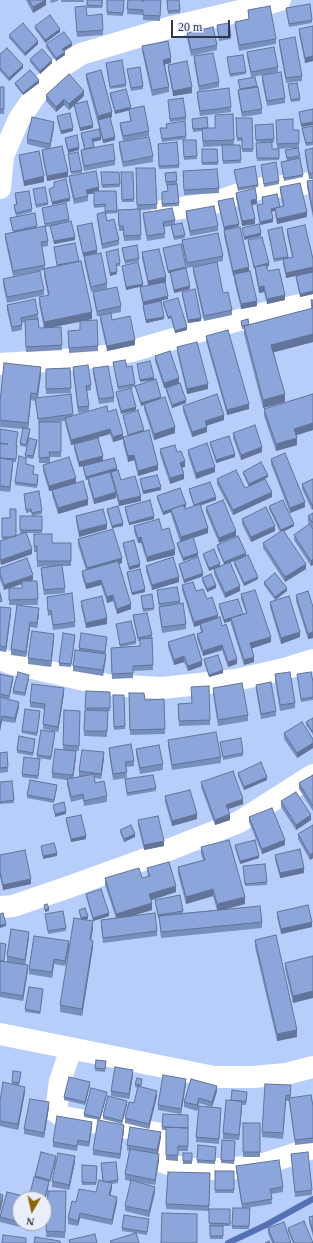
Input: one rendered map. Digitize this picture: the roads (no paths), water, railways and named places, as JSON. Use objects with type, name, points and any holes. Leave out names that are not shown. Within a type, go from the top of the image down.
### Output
[{"type":"street","points":[[0,188],[3,156],[19,119],[34,96],[55,71],[81,54],[168,28],[257,7],[280,0]]},
{"type":"street","points":[[162,211],[214,203],[244,192],[264,188],[313,183]]},
{"type":"street","points":[[0,364],[78,359],[132,351],[253,316],[313,302]]},
{"type":"street","points":[[0,659],[10,664],[107,685],[162,688],[236,680],[313,660]]},
{"type":"street","points":[[0,906],[13,906],[73,885],[143,860],[239,822],[313,775]]},
{"type":"street","points":[[0,1034],[214,1077],[253,1077],[286,1074],[313,1067]]},
{"type":"street","points":[[72,1049],[60,1081],[56,1112],[63,1117],[162,1134],[163,1162],[191,1169],[227,1169],[261,1164],[313,1148]]},
{"type":"waterway","points":[[228,1243],[266,1225],[313,1199]]}]
